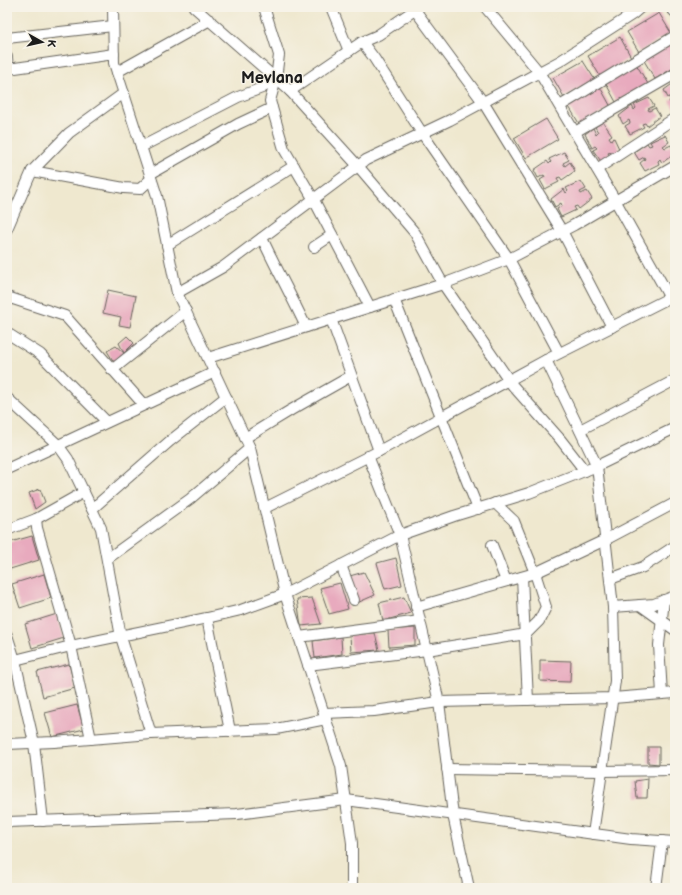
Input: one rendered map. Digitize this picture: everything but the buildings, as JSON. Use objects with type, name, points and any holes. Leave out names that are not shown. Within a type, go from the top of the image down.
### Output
[{"type":"street","points":[[113,7],[114,63],[157,196],[177,293],[250,448],[285,594],[341,766],[352,843],[352,888]]},
{"type":"street","points":[[194,7],[290,91],[358,166],[415,233],[443,284],[510,379],[513,386],[585,471]]},
{"type":"street","points":[[264,7],[279,55],[276,79],[270,101],[284,149],[314,200],[370,307]]},
{"type":"street","points":[[331,7],[349,51]]},
{"type":"street","points":[[264,508],[379,451],[559,353],[672,297],[539,72],[485,7]]},
{"type":"street","points":[[177,293],[223,267],[366,160],[483,102],[560,61],[633,14],[640,7]]},
{"type":"street","points":[[670,7],[675,12]]},
{"type":"street","points":[[290,91],[362,42],[378,35],[417,9],[483,102],[562,231],[612,327]]},
{"type":"street","points":[[117,72],[210,20]]},
{"type":"street","points":[[7,38],[113,26]]},
{"type":"street","points":[[560,106],[675,36]]},
{"type":"street","points":[[362,42],[374,58],[422,133],[509,259],[559,353]]},
{"type":"street","points":[[7,57],[8,69],[114,54]]},
{"type":"street","points":[[575,132],[675,74]]},
{"type":"street","points":[[141,147],[238,97],[262,88],[276,79]]},
{"type":"street","points":[[8,223],[32,171],[69,133],[124,93]]},
{"type":"street","points":[[32,171],[132,189],[140,189],[150,176],[238,124],[272,108]]},
{"type":"street","points":[[597,169],[675,118]]},
{"type":"street","points":[[167,245],[294,166]]},
{"type":"street","points":[[208,358],[443,284],[509,259],[562,231],[675,166]]},
{"type":"street","points":[[314,247],[332,235]]},
{"type":"street","points":[[262,238],[280,278],[288,289],[306,327]]},
{"type":"street","points":[[7,297],[65,316],[144,405]]},
{"type":"street","points":[[394,299],[478,509]]},
{"type":"street","points":[[112,370],[186,311]]},
{"type":"street","points":[[331,320],[379,451]]},
{"type":"street","points":[[7,333],[40,354],[107,422]]},
{"type":"street","points":[[546,360],[597,466],[613,607],[615,681],[593,834]]},
{"type":"street","points":[[7,469],[215,372]]},
{"type":"street","points":[[246,438],[291,410],[351,376]]},
{"type":"street","points":[[580,430],[675,380]]},
{"type":"street","points":[[92,509],[170,441],[226,397]]},
{"type":"street","points":[[7,398],[58,445],[68,459],[101,528],[121,637],[151,734]]},
{"type":"street","points":[[15,660],[71,646],[121,637],[241,610],[285,594],[400,535],[529,494],[597,466],[675,428]]},
{"type":"street","points":[[107,559],[190,499],[250,448]]},
{"type":"street","points":[[368,456],[400,535],[427,650],[439,702],[453,815],[469,888]]},
{"type":"street","points":[[7,530],[36,519],[84,492]]},
{"type":"street","points":[[416,607],[534,573],[605,540],[675,503]]},
{"type":"street","points":[[308,666],[427,650],[526,634],[539,621],[546,607],[514,521],[495,504]]},
{"type":"street","points":[[36,519],[37,528],[71,646],[91,739]]},
{"type":"street","points":[[492,545],[506,581]]},
{"type":"street","points":[[610,579],[643,567],[675,546]]},
{"type":"street","points":[[341,565],[354,600]]},
{"type":"street","points":[[522,576],[528,700]]},
{"type":"street","points":[[613,607],[654,604],[675,596]]},
{"type":"street","points":[[662,694],[659,644],[664,600]]},
{"type":"street","points":[[640,605],[675,630]]},
{"type":"street","points":[[208,618],[230,731]]},
{"type":"street","points":[[299,637],[420,621]]},
{"type":"street","points":[[7,635],[15,660],[34,743],[43,821]]},
{"type":"street","points":[[7,744],[151,734],[276,729],[325,716],[439,702],[613,698],[675,693]]},
{"type":"street","points":[[447,768],[602,771],[675,770]]},
{"type":"street","points":[[7,822],[237,814],[346,800],[631,839],[675,842]]},
{"type":"street","points":[[656,888],[662,841]]},
{"type":"district","name":"Mevlana","points":[[272,77]]}]
